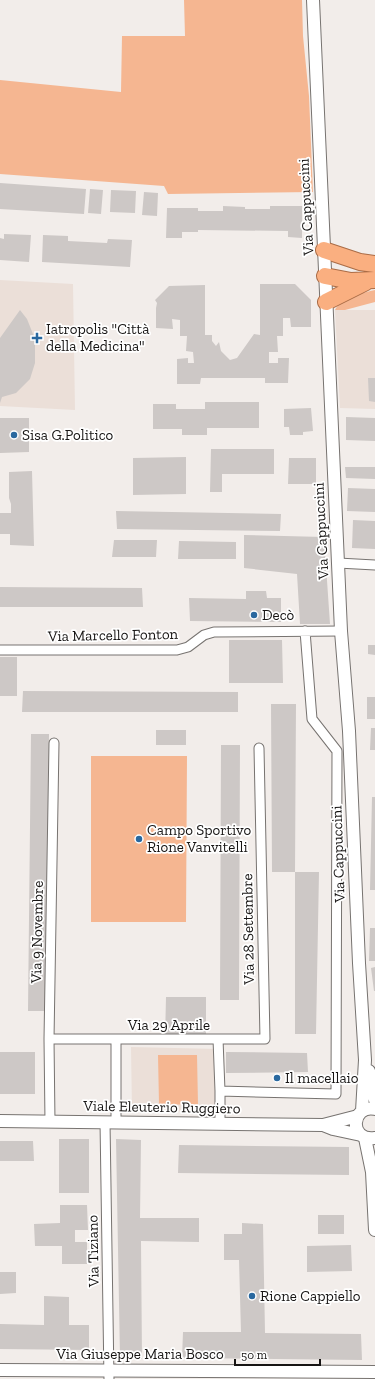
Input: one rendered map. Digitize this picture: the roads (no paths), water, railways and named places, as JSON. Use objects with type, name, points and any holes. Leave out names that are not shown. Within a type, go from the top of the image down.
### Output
[{"type":"highway","points":[[324,250],[360,262],[375,264]]},
{"type":"highway","points":[[325,276],[351,281],[372,281]]},
{"type":"highway","points":[[326,302],[372,281]]},
{"type":"street","name":"Via Cappuccini","points":[[312,0],[341,631],[350,731],[359,963],[365,1060],[360,1113],[356,1120],[356,1128],[367,1137],[372,1172]]},
{"type":"street","points":[[338,563],[375,565]]},
{"type":"street","points":[[220,1091],[336,1094],[337,751],[312,718],[305,631]]},
{"type":"street","name":"Via Marcello Fonton","points":[[0,650],[177,650],[188,647],[204,635],[214,632],[341,631]]},
{"type":"street","name":"Via 9 Novembre","points":[[50,1122],[49,1039],[54,743]]},
{"type":"street","name":"Via 28 Settembre","points":[[218,1039],[265,1039],[258,748]]},
{"type":"street","name":"Via 29 Aprile","points":[[49,1039],[218,1039],[220,1124]]},
{"type":"street","name":"Via 29 Aprile","points":[[111,1122],[116,1039]]},
{"type":"street","name":"Via Cappuccini","points":[[365,1060],[375,1100]]},
{"type":"street","name":"Viale Eleuterio Ruggiero","points":[[0,1121],[323,1125],[360,1113],[366,1109],[375,1109]]},
{"type":"street","name":"Via Tiziano","points":[[109,1374],[111,1122]]},
{"type":"street","name":"Viale Eleuterio Ruggiero","points":[[323,1125],[333,1129],[367,1137]]},
{"type":"street","points":[[375,1154],[372,1172],[375,1230]]},
{"type":"street","name":"Via Giuseppe Maria Bosco","points":[[0,1370],[157,1375],[375,1372]]},
{"type":"place","name":"Iatropolis \"Città della Medicina\"","points":[[37,338]]},
{"type":"place","name":"Sisa G.Politico","points":[[14,435]]},
{"type":"place","name":"Decò","points":[[254,615]]},
{"type":"place","name":"Campo Sportivo Rione Vanvitelli","points":[[139,839]]},
{"type":"place","name":"Il macellaio","points":[[277,1078]]},
{"type":"place","name":"Rione Cappiello","points":[[252,1296]]}]
